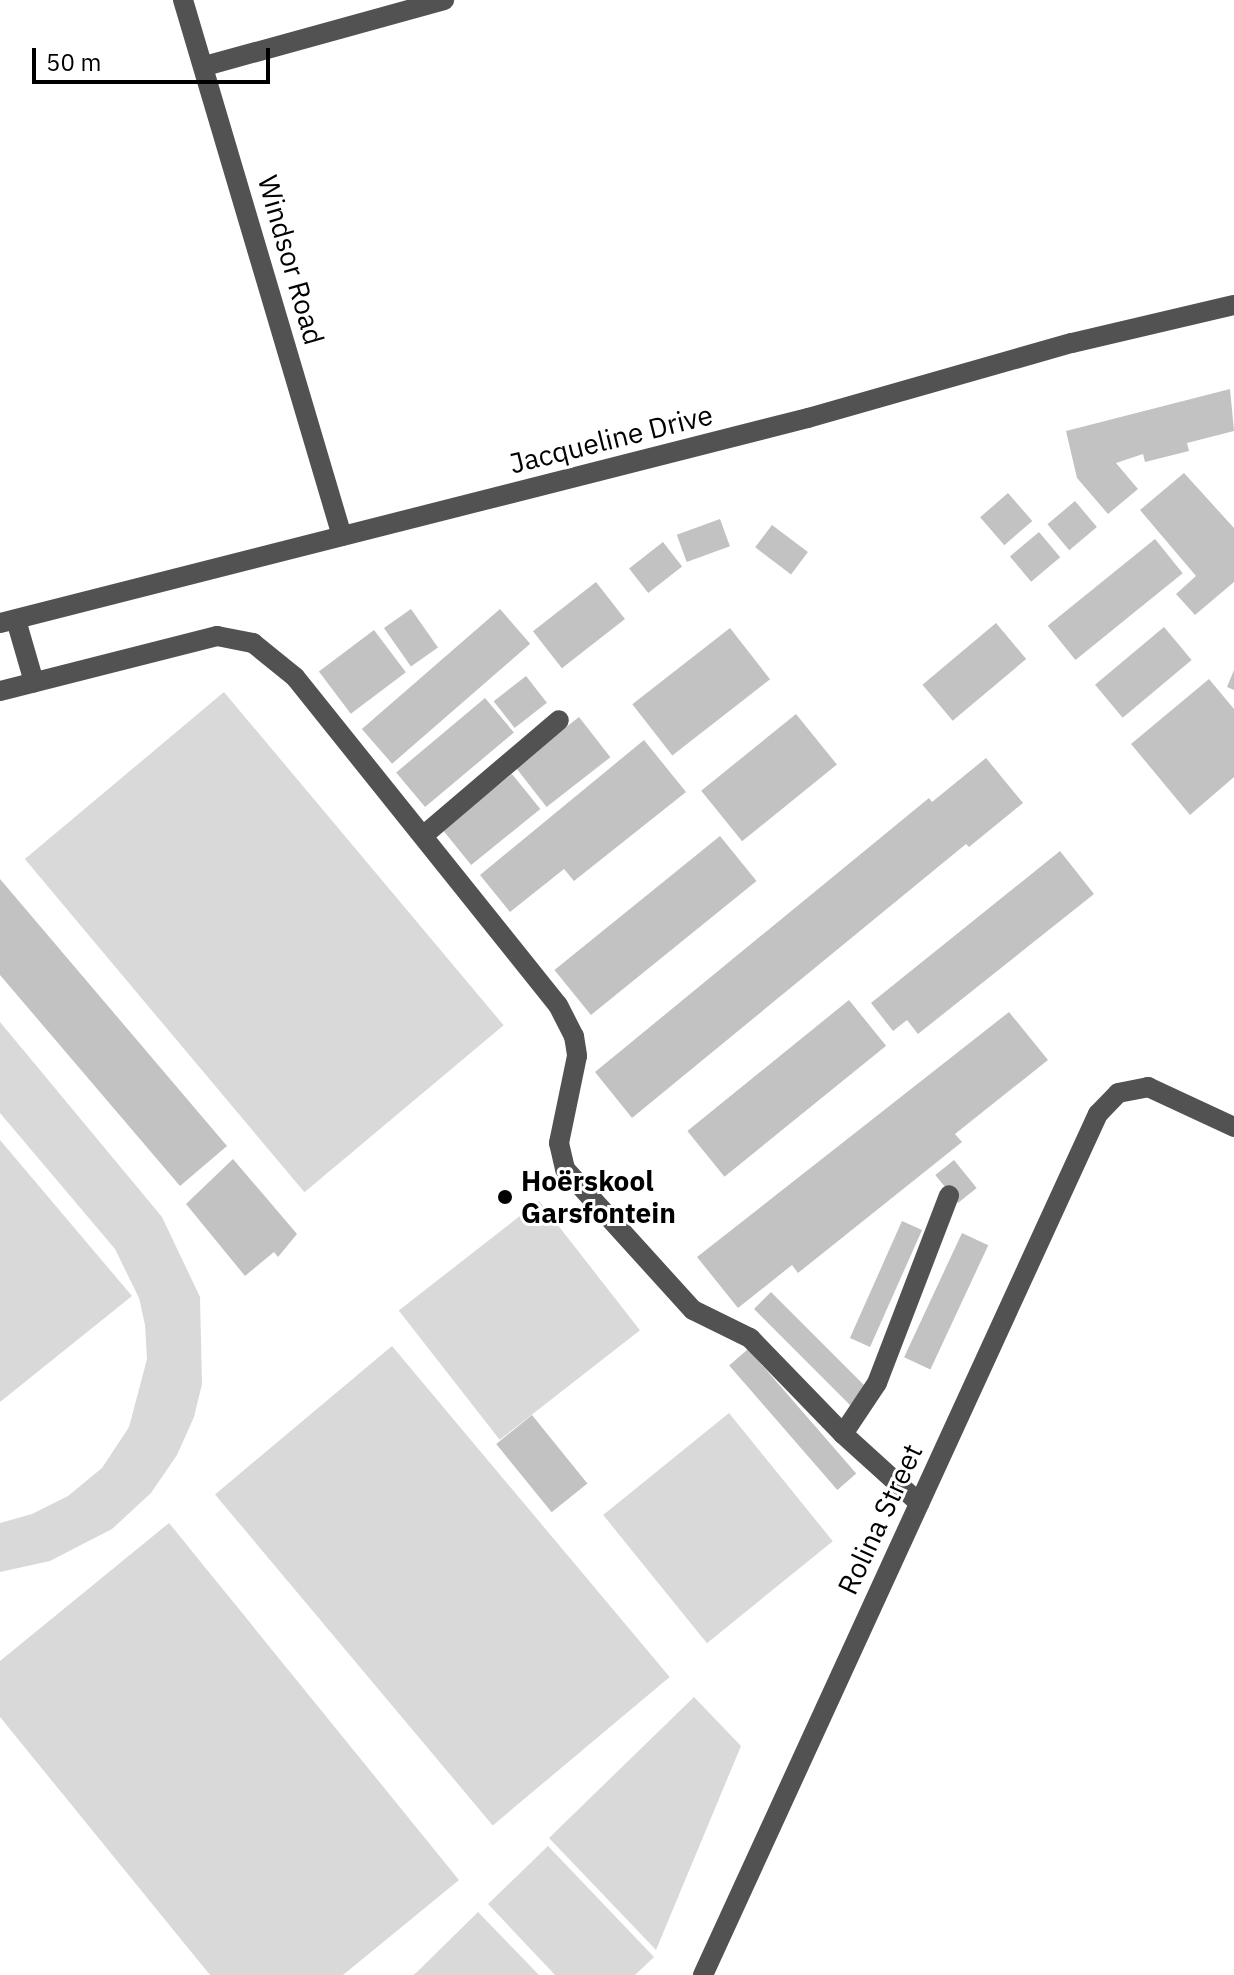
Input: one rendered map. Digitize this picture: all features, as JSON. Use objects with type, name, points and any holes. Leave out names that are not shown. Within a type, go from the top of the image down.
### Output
[{"type":"street","name":"Windsor Road","points":[[183,0],[342,536]]},
{"type":"street","points":[[205,66],[444,0]]},
{"type":"street","name":"Jacqueline Drive","points":[[8,622],[808,418],[1072,343],[1234,305]]},
{"type":"street","points":[[8,622],[34,682]]},
{"type":"street","points":[[0,691],[217,636],[253,643],[295,677],[558,1005],[574,1036],[577,1056],[559,1143],[565,1169],[693,1310],[750,1338],[843,1434],[919,1503]]},
{"type":"street","points":[[424,835],[559,720]]},
{"type":"street","name":"Rolina Street","points":[[703,1975],[1098,1114],[1118,1093],[1148,1087],[1192,1104],[1234,1127]]},
{"type":"street","points":[[843,1434],[877,1383],[949,1195]]},
{"type":"shaded area","points":[[224,692],[504,1025],[304,1192],[25,859]]},
{"type":"shaded area","points":[[0,1022],[162,1217],[200,1297],[202,1384],[194,1417],[177,1455],[151,1493],[112,1529],[50,1561],[0,1572],[0,1523],[32,1514],[68,1496],[102,1468],[129,1427],[147,1359],[145,1325],[139,1298],[115,1249],[0,1113]]},
{"type":"shaded area","points":[[0,1140],[132,1296],[0,1402]]},
{"type":"shaded area","points":[[539,1201],[640,1330],[500,1440],[399,1311]]},
{"type":"shaded area","points":[[392,1346],[670,1677],[493,1825],[215,1494]]},
{"type":"shaded area","points":[[729,1413],[833,1541],[707,1643],[603,1515]]},
{"type":"shaded area","points":[[169,1523],[459,1880],[343,1975],[210,1975],[0,1717],[0,1661]]},
{"type":"shaded area","points":[[694,1697],[741,1746],[656,1950],[549,1838]]},
{"type":"shaded area","points":[[548,1846],[654,1957],[635,1975],[555,1975],[488,1904]]},
{"type":"shaded area","points":[[478,1912],[539,1975],[413,1975],[417,1972]]},
{"type":"building","points":[[1230,389],[1234,431],[1187,443],[1189,451],[1145,462],[1143,454],[1116,463],[1138,489],[1108,514],[1077,478],[1066,431]]},
{"type":"building","points":[[1184,473],[1234,528],[1234,582],[1195,615],[1176,594],[1196,576],[1140,510]]},
{"type":"building","points":[[1008,493],[1032,521],[1004,545],[980,517]]},
{"type":"building","points":[[1075,501],[1097,527],[1069,550],[1047,524]]},
{"type":"building","points":[[720,519],[730,546],[687,562],[677,535]]},
{"type":"building","points":[[772,525],[808,552],[791,574],[755,547]]},
{"type":"building","points":[[1039,532],[1060,557],[1031,582],[1010,556]]},
{"type":"building","points":[[1155,539],[1183,573],[1075,660],[1048,626]]},
{"type":"building","points":[[663,542],[682,566],[648,593],[629,568]]},
{"type":"building","points":[[596,582],[625,619],[562,668],[533,631]]},
{"type":"building","points":[[411,609],[438,648],[411,666],[384,628]]},
{"type":"building","points":[[500,609],[530,644],[392,764],[362,729]]},
{"type":"building","points":[[996,623],[1026,659],[953,721],[922,685]]},
{"type":"building","points":[[1164,627],[1192,660],[1123,718],[1095,685]]},
{"type":"building","points":[[730,628],[770,679],[672,756],[632,704]]},
{"type":"building","points":[[374,630],[406,672],[351,714],[319,672]]},
{"type":"building","points":[[1234,670],[1234,690],[1227,687]]},
{"type":"building","points":[[526,676],[547,703],[515,728],[494,701]]},
{"type":"building","points":[[1209,679],[1234,709],[1234,777],[1190,815],[1131,744]]},
{"type":"building","points":[[485,698],[514,732],[425,807],[396,773]]},
{"type":"building","points":[[796,714],[837,765],[742,841],[701,791]]},
{"type":"building","points":[[579,717],[610,757],[547,807],[515,767]]},
{"type":"building","points":[[644,740],[686,792],[574,881],[564,869],[510,912],[480,875]]},
{"type":"building","points":[[986,758],[1023,803],[969,847],[966,844],[632,1118],[595,1072],[929,798],[932,802]]},
{"type":"building","points":[[512,774],[540,809],[471,865],[443,830]]},
{"type":"building","points":[[720,836],[757,881],[591,1015],[554,970]]},
{"type":"building","points":[[1060,851],[1094,894],[918,1034],[907,1020],[893,1031],[871,1003]]},
{"type":"building","points":[[0,879],[227,1146],[180,1186],[0,975]]},
{"type":"building","points":[[849,1000],[886,1046],[724,1177],[687,1131]]},
{"type":"building","points":[[1009,1012],[1048,1060],[955,1134],[962,1142],[798,1273],[792,1265],[738,1308],[697,1257]]},
{"type":"building","points":[[233,1159],[297,1234],[278,1257],[274,1252],[245,1276],[186,1204]]},
{"type":"building","points":[[954,1160],[977,1188],[958,1203],[935,1175]]},
{"type":"building","points":[[902,1221],[922,1230],[870,1347],[850,1338]]},
{"type":"building","points":[[962,1233],[988,1245],[930,1369],[904,1357]]},
{"type":"building","points":[[771,1292],[867,1388],[850,1405],[754,1309]]},
{"type":"building","points":[[748,1349],[856,1474],[837,1490],[729,1365]]},
{"type":"building","points":[[532,1415],[587,1483],[552,1512],[496,1444]]},
{"type":"place","name":"Hoërskool Garsfontein","points":[[505,1197]]}]
